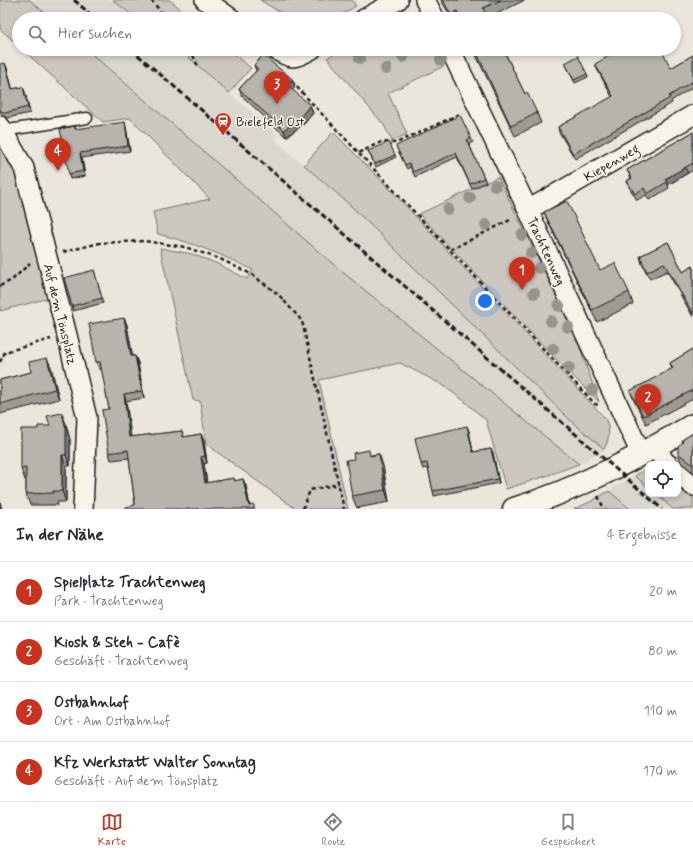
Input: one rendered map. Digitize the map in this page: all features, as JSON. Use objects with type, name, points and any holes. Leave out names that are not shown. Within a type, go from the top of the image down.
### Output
[{"type":"main road","points":[[514,509],[655,455],[693,425]]},
{"type":"street","points":[[205,0],[222,12]]},
{"type":"street","points":[[377,12],[398,0]]},
{"type":"street","points":[[425,0],[431,12]]},
{"type":"street","name":"Trachtenweg","points":[[453,56],[528,210],[622,411],[632,438],[655,455]]},
{"type":"street","name":"Kiepenweg","points":[[528,210],[693,115]]},
{"type":"street","name":"Auf dem Tönsplatz","points":[[1,129],[24,168],[87,418],[83,509]]},
{"type":"street","points":[[681,476],[693,486]]},
{"type":"lane","points":[[1,129],[87,118]]},
{"type":"path","points":[[151,0],[161,12]]},
{"type":"path","points":[[193,56],[198,66]]},
{"type":"path","points":[[302,56],[290,76],[290,80],[595,404],[622,411]]},
{"type":"path","points":[[359,153],[381,142],[396,144],[477,106]]},
{"type":"path","points":[[440,123],[442,127]]},
{"type":"path","points":[[405,139],[408,146]]},
{"type":"path","points":[[450,250],[528,210]]},
{"type":"path","points":[[0,286],[12,280],[36,259],[100,243],[144,241],[185,247],[220,259],[251,274],[278,294],[302,321],[344,509]]},
{"type":"path","points":[[0,362],[5,352],[67,335]]},
{"type":"path","points":[[303,509],[310,490],[339,484]]},
{"type":"shaded area","points":[[0,0],[170,0],[184,12],[12,12],[12,40],[0,29]]},
{"type":"shaded area","points":[[0,0],[30,0],[44,12],[12,12],[12,40],[0,29]]},
{"type":"shaded area","points":[[113,0],[170,0],[184,12],[128,12]]},
{"type":"shaded area","points":[[260,0],[352,0],[356,6],[346,12],[280,12]]},
{"type":"shaded area","points":[[30,56],[236,56],[251,68],[229,93],[277,134],[273,138],[303,165],[333,132],[389,188],[605,418],[609,426],[609,435],[604,449],[579,464],[506,489],[486,420],[463,400],[210,200],[130,118],[103,122]]},
{"type":"shaded area","points":[[30,56],[94,56],[340,270],[579,464],[506,489],[486,420],[463,400],[441,384],[400,363],[319,380],[348,509],[296,509],[206,444],[200,401],[193,400],[160,248],[192,254],[218,264],[247,279],[253,270],[207,249],[158,234],[153,212],[210,199],[130,118],[103,122]]},
{"type":"shaded area","points":[[187,56],[236,56],[251,68],[229,93]]},
{"type":"shaded area","points":[[330,56],[439,56],[444,66],[388,93],[407,134],[392,141],[384,125],[327,58]]},
{"type":"shaded area","points":[[333,132],[389,188],[605,418],[609,434],[604,449],[570,420],[350,205],[304,165]]},
{"type":"shaded area","points":[[0,143],[16,169],[49,298],[0,311]]},
{"type":"shaded area","points":[[498,177],[575,334],[599,402],[551,354],[419,214]]},
{"type":"shaded area","points":[[645,469],[645,497],[681,497],[693,509],[630,509],[609,491]]},
{"type":"shaded area","points":[[645,469],[645,484],[635,476]]},
{"type":"shaded area","points":[[681,484],[693,494],[693,509],[673,509],[659,497],[681,497]]},
{"type":"shaded area","points":[[609,491],[630,509],[574,509],[590,502]]},
{"type":"building","points":[[443,0],[501,0],[483,8],[485,12],[449,12]]},
{"type":"building","points":[[693,55],[693,81],[669,96],[670,98],[573,154],[558,127],[613,96],[595,64],[609,56],[665,56],[671,68]]},
{"type":"building","points":[[262,56],[264,56],[292,79],[287,85],[310,105],[301,116],[284,130],[239,89],[258,69],[254,65]]},
{"type":"building","points":[[478,56],[506,56],[525,94],[527,92],[537,113],[511,126]]},
{"type":"building","points":[[578,56],[587,74],[574,80],[565,63]]},
{"type":"building","points":[[5,63],[12,89],[23,87],[28,107],[5,113],[0,110],[0,64]]},
{"type":"building","points":[[460,115],[471,138],[467,140],[484,178],[470,184],[456,153],[413,172],[409,163],[405,165],[396,146]]},
{"type":"building","points":[[125,122],[128,146],[80,153],[83,171],[69,174],[60,129],[75,126],[75,129]]},
{"type":"building","points":[[693,132],[693,163],[665,179],[667,182],[647,194],[644,188],[635,194],[627,181],[632,178],[627,170]]},
{"type":"building","points":[[389,142],[395,155],[375,164],[368,151]]},
{"type":"building","points":[[567,201],[600,270],[615,263],[629,292],[592,310],[544,212]]},
{"type":"building","points":[[668,242],[683,272],[693,266],[693,314],[664,263],[647,272],[640,256]]},
{"type":"building","points":[[94,270],[102,298],[72,306],[64,278]]},
{"type":"building","points":[[124,318],[131,356],[135,356],[142,391],[124,394],[129,437],[182,431],[183,437],[201,434],[205,456],[201,457],[205,483],[234,478],[234,481],[243,479],[249,506],[254,505],[254,509],[126,509],[126,507],[135,505],[128,450],[109,453],[102,410],[109,409],[100,362],[96,362],[89,324]]},
{"type":"building","points":[[693,349],[693,390],[643,416],[630,391],[673,368],[670,363]]},
{"type":"building","points":[[47,358],[55,389],[0,404],[0,380],[31,372],[29,362]]},
{"type":"building","points":[[62,413],[66,429],[66,455],[62,455],[62,491],[53,491],[54,493],[26,494],[26,468],[21,469],[21,429],[38,429],[38,426],[50,426],[47,416]]},
{"type":"building","points":[[467,426],[473,452],[491,449],[498,479],[433,491],[427,463],[421,464],[415,438]]},
{"type":"building","points":[[693,433],[693,465],[678,453],[678,446],[683,442],[682,440]]},
{"type":"building","points":[[369,450],[370,456],[379,454],[385,490],[352,496],[346,460],[354,459],[353,453]]},
{"type":"railway","points":[[74,0],[88,12]]},
{"type":"railway","points":[[139,56],[662,509]]},
{"type":"place","name":"Ostbahnhof","points":[[277,104]]},
{"type":"place","name":"Bielefeld Ost","points":[[223,136]]},
{"type":"place","name":"Kfz Werkstatt Walter Sonntag","points":[[58,171]]},
{"type":"place","name":"Spielplatz Trachtenweg","points":[[522,290]]},
{"type":"place","name":"Kiosk & Steh - Cafè","points":[[648,417]]}]
